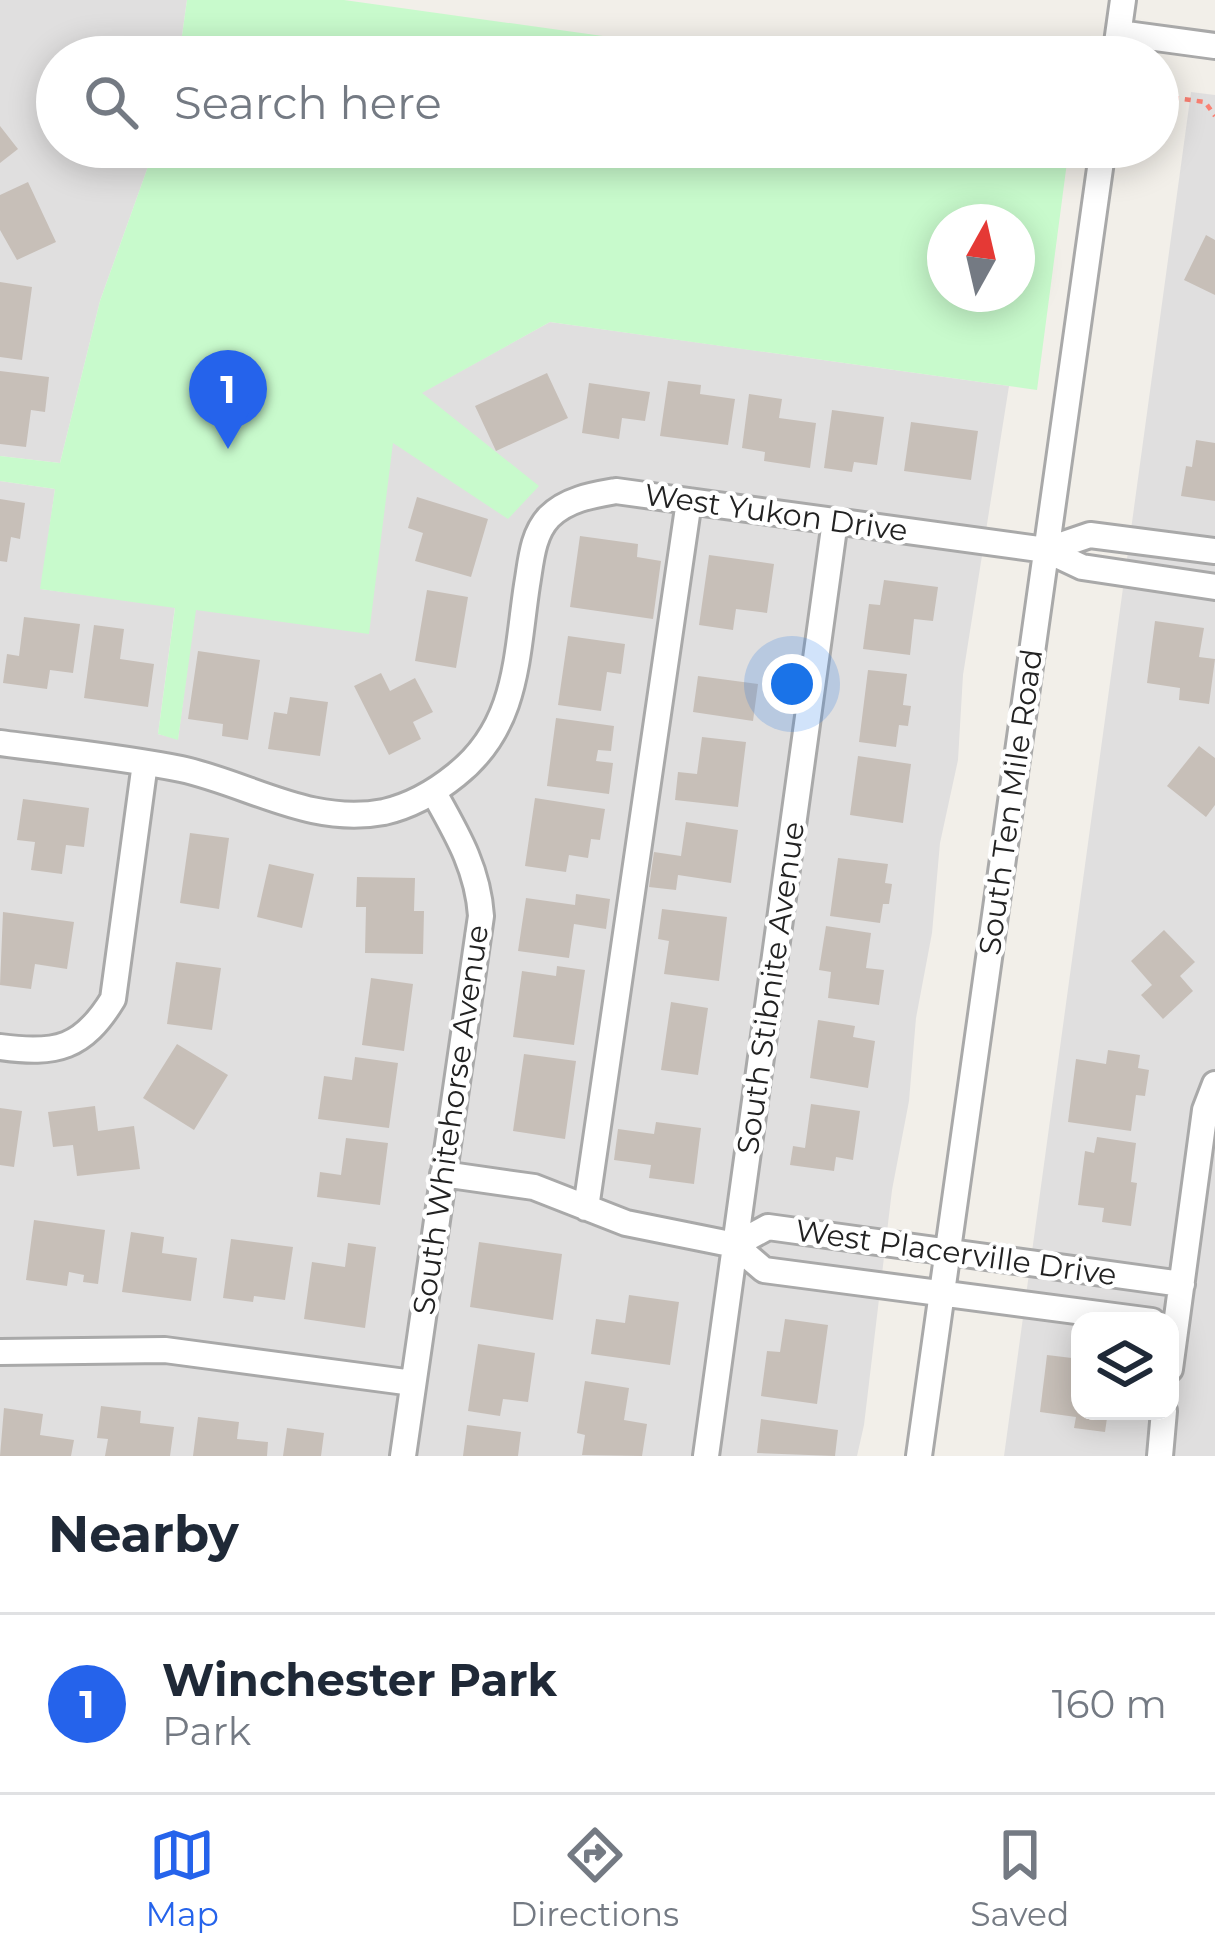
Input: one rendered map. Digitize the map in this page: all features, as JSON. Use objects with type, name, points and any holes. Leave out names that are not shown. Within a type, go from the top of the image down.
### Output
[{"type":"street","points":[[1118,36],[1124,0]]},
{"type":"street","points":[[1179,46],[1215,46]]},
{"type":"street","name":"South Ten Mile Road","points":[[919,1456],[1100,168]]},
{"type":"street","name":"West Yukon Drive","points":[[0,742],[186,770],[296,808],[331,815],[385,812],[434,793],[476,760],[499,728],[512,685],[533,546],[549,518],[578,498],[616,491],[1046,550]]},
{"type":"street","points":[[586,1208],[689,500]]},
{"type":"street","name":"South Stibnite Avenue","points":[[706,1456],[835,520]]},
{"type":"street","points":[[1046,550],[1090,535],[1215,551]]},
{"type":"street","points":[[1046,550],[1082,567],[1215,587]]},
{"type":"street","points":[[0,1047],[23,1051],[63,1047],[94,1030],[113,999],[145,763]]},
{"type":"street","name":"South Whitehorse Avenue","points":[[403,1456],[481,916],[479,885],[466,850],[434,793]]},
{"type":"street","points":[[1171,1312],[1182,1284],[1205,1110],[1215,1084]]},
{"type":"street","name":"West Placerville Drive","points":[[443,1174],[534,1187],[626,1223],[735,1245],[764,1270],[1081,1312]]},
{"type":"street","name":"West Placerville Drive","points":[[735,1245],[768,1227],[1182,1284]]},
{"type":"street","points":[[0,1352],[165,1351],[413,1383]]},
{"type":"street","points":[[1160,1456],[1163,1420]]},
{"type":"path","points":[[1179,98],[1205,102],[1215,116]]},
{"type":"shaded area","points":[[0,0],[187,0],[182,36],[36,36],[36,168],[148,168],[100,301],[60,463],[0,456]]},
{"type":"shaded area","points":[[1191,92],[1215,95],[1215,1456],[1004,1456]]},
{"type":"shaded area","points":[[550,322],[1009,386],[963,675],[958,760],[940,843],[932,933],[916,1018],[909,1101],[892,1190],[857,1456],[0,1456],[0,481],[55,489],[41,589],[175,607],[158,734],[178,739],[195,610],[393,442],[421,393]]},
{"type":"green space","points":[[187,0],[344,0],[602,36],[182,36]]},
{"type":"green space","points":[[148,168],[1066,168],[1037,390],[550,322],[422,393],[539,486],[508,519],[393,443],[369,634],[196,610],[178,740],[158,734],[175,608],[40,589],[55,489],[0,481],[0,456],[60,463],[100,301]]},
{"type":"building","points":[[0,126],[18,149],[0,163]]},
{"type":"building","points":[[28,182],[56,242],[17,260],[0,230],[0,195]]},
{"type":"building","points":[[1206,235],[1215,240],[1215,295],[1184,280]]},
{"type":"building","points":[[0,282],[32,287],[22,360],[0,357]]},
{"type":"building","points":[[0,371],[49,377],[45,412],[31,410],[26,447],[0,444]]},
{"type":"building","points":[[547,373],[568,418],[496,451],[475,406]]},
{"type":"building","points":[[668,381],[701,385],[700,394],[735,399],[728,445],[660,436]]},
{"type":"building","points":[[589,383],[650,392],[645,421],[622,418],[619,439],[582,433]]},
{"type":"building","points":[[749,394],[782,399],[779,418],[816,423],[810,468],[764,461],[765,452],[742,448]]},
{"type":"building","points":[[832,410],[884,417],[877,465],[854,462],[852,472],[824,468]]},
{"type":"building","points":[[911,422],[978,431],[971,480],[904,471]]},
{"type":"building","points":[[1196,440],[1215,443],[1215,501],[1181,496]]},
{"type":"building","points":[[417,497],[488,519],[471,577],[415,561],[423,533],[408,528]]},
{"type":"building","points":[[0,499],[25,503],[20,539],[11,537],[7,562],[0,561]]},
{"type":"building","points":[[580,536],[638,544],[637,557],[661,561],[653,619],[570,607]]},
{"type":"building","points":[[709,555],[774,564],[767,613],[736,609],[733,630],[699,625]]},
{"type":"building","points":[[884,580],[938,587],[933,621],[914,619],[910,655],[863,649],[869,604],[880,605]]},
{"type":"building","points":[[427,590],[468,597],[456,668],[415,661]]},
{"type":"building","points":[[24,617],[80,624],[73,673],[50,670],[47,689],[3,683],[7,654],[19,656]]},
{"type":"building","points":[[1155,621],[1204,628],[1199,657],[1215,659],[1209,704],[1179,700],[1180,688],[1147,683]]},
{"type":"building","points":[[94,625],[124,629],[120,659],[154,664],[148,707],[84,698]]},
{"type":"building","points":[[568,636],[625,644],[621,674],[607,672],[601,711],[558,705]]},
{"type":"building","points":[[198,651],[260,660],[248,740],[222,736],[223,724],[188,719]]},
{"type":"building","points":[[868,670],[907,674],[903,705],[911,706],[908,726],[899,725],[896,747],[859,742]]},
{"type":"building","points":[[381,673],[390,691],[415,678],[433,712],[413,722],[421,739],[389,755],[354,686]]},
{"type":"building","points":[[698,676],[758,684],[753,721],[693,712]]},
{"type":"building","points":[[290,697],[328,702],[320,756],[268,749],[274,712],[287,714]]},
{"type":"building","points":[[556,718],[614,726],[611,751],[598,750],[596,761],[613,763],[609,794],[547,786]]},
{"type":"building","points":[[702,737],[746,742],[738,807],[675,800],[678,772],[697,774]]},
{"type":"building","points":[[1199,746],[1215,758],[1215,805],[1206,817],[1167,786]]},
{"type":"building","points":[[858,756],[911,764],[903,823],[850,815]]},
{"type":"building","points":[[535,798],[605,809],[600,840],[591,839],[588,858],[569,855],[566,872],[525,866]]},
{"type":"building","points":[[23,799],[89,808],[84,847],[66,845],[62,874],[31,870],[35,842],[17,840]]},
{"type":"building","points":[[686,822],[738,830],[731,883],[678,875],[676,890],[649,887],[654,852],[681,856]]},
{"type":"building","points":[[190,833],[229,838],[219,909],[180,903]]},
{"type":"building","points":[[838,858],[888,864],[885,883],[892,884],[880,923],[830,916]]},
{"type":"building","points":[[269,864],[314,874],[302,928],[257,917]]},
{"type":"building","points":[[357,877],[415,878],[414,911],[424,911],[423,954],[365,953],[366,907],[356,907]]},
{"type":"building","points":[[576,894],[610,899],[606,929],[574,924],[569,958],[518,951],[526,898],[575,905]]},
{"type":"building","points":[[662,909],[727,917],[719,981],[664,974],[669,941],[658,939]]},
{"type":"building","points":[[3,912],[74,922],[67,969],[35,964],[31,989],[0,985]]},
{"type":"building","points":[[826,926],[871,933],[866,968],[884,970],[879,1005],[828,998],[831,972],[819,970]]},
{"type":"building","points":[[1164,930],[1195,962],[1180,976],[1193,991],[1163,1019],[1141,995],[1152,985],[1131,961]]},
{"type":"building","points":[[176,962],[221,968],[212,1030],[167,1024]]},
{"type":"building","points":[[557,966],[585,970],[574,1045],[513,1037],[522,971],[556,976]]},
{"type":"building","points":[[371,978],[413,984],[404,1051],[362,1045]]},
{"type":"building","points":[[671,1002],[708,1008],[698,1075],[661,1070]]},
{"type":"building","points":[[818,1020],[855,1026],[853,1037],[875,1041],[868,1088],[810,1078]]},
{"type":"building","points":[[177,1044],[228,1075],[194,1130],[143,1098]]},
{"type":"building","points":[[1108,1050],[1140,1055],[1138,1068],[1149,1070],[1145,1096],[1136,1095],[1131,1131],[1068,1122],[1076,1059],[1106,1064]]},
{"type":"building","points":[[524,1054],[576,1061],[565,1139],[513,1131]]},
{"type":"building","points":[[355,1057],[398,1063],[389,1128],[318,1119],[324,1076],[352,1080]]},
{"type":"building","points":[[811,1104],[860,1111],[853,1160],[836,1157],[834,1171],[790,1165],[793,1146],[805,1148]]},
{"type":"building","points":[[95,1106],[98,1131],[134,1126],[140,1169],[77,1176],[73,1145],[53,1147],[48,1112]]},
{"type":"building","points":[[0,1108],[22,1111],[14,1167],[0,1165]]},
{"type":"building","points":[[656,1122],[701,1128],[694,1184],[649,1178],[651,1165],[614,1160],[618,1129],[654,1134]]},
{"type":"building","points":[[1097,1137],[1136,1143],[1131,1226],[1102,1222],[1104,1208],[1078,1205],[1085,1151],[1094,1153]]},
{"type":"building","points":[[346,1138],[388,1143],[380,1205],[317,1197],[320,1172],[341,1175]]},
{"type":"building","points":[[34,1220],[105,1230],[98,1284],[83,1282],[84,1275],[69,1272],[67,1286],[26,1280]]},
{"type":"building","points":[[131,1232],[164,1237],[162,1253],[197,1258],[191,1301],[122,1292]]},
{"type":"building","points":[[231,1239],[293,1247],[285,1300],[223,1298]]},
{"type":"building","points":[[479,1242],[562,1254],[553,1320],[470,1307]]},
{"type":"building","points":[[348,1243],[376,1247],[365,1328],[304,1319],[312,1262],[345,1267]]},
{"type":"building","points":[[629,1295],[679,1302],[670,1365],[591,1354],[596,1319],[625,1323]]},
{"type":"building","points":[[785,1319],[828,1325],[817,1404],[761,1396],[767,1351],[780,1352]]},
{"type":"building","points":[[478,1344],[535,1353],[528,1402],[503,1399],[500,1416],[468,1411]]},
{"type":"building","points":[[1047,1355],[1071,1358],[1071,1416],[1040,1412]]},
{"type":"building","points":[[585,1381],[629,1388],[624,1420],[647,1424],[642,1456],[582,1455],[585,1435],[577,1433]]},
{"type":"building","points":[[101,1406],[141,1411],[140,1423],[174,1427],[170,1456],[105,1456],[108,1439],[97,1438]]},
{"type":"building","points":[[4,1408],[43,1414],[40,1435],[74,1440],[71,1456],[0,1456]]},
{"type":"building","points":[[198,1417],[239,1422],[237,1439],[268,1442],[267,1456],[193,1456]]},
{"type":"building","points":[[761,1419],[838,1430],[835,1456],[757,1453]]},
{"type":"building","points":[[1075,1420],[1107,1420],[1105,1432],[1074,1428]]},
{"type":"building","points":[[467,1425],[521,1432],[518,1456],[463,1456]]},
{"type":"building","points":[[287,1428],[324,1433],[321,1456],[283,1456]]},
{"type":"place","name":"Winchester Park","points":[[228,449]]}]
